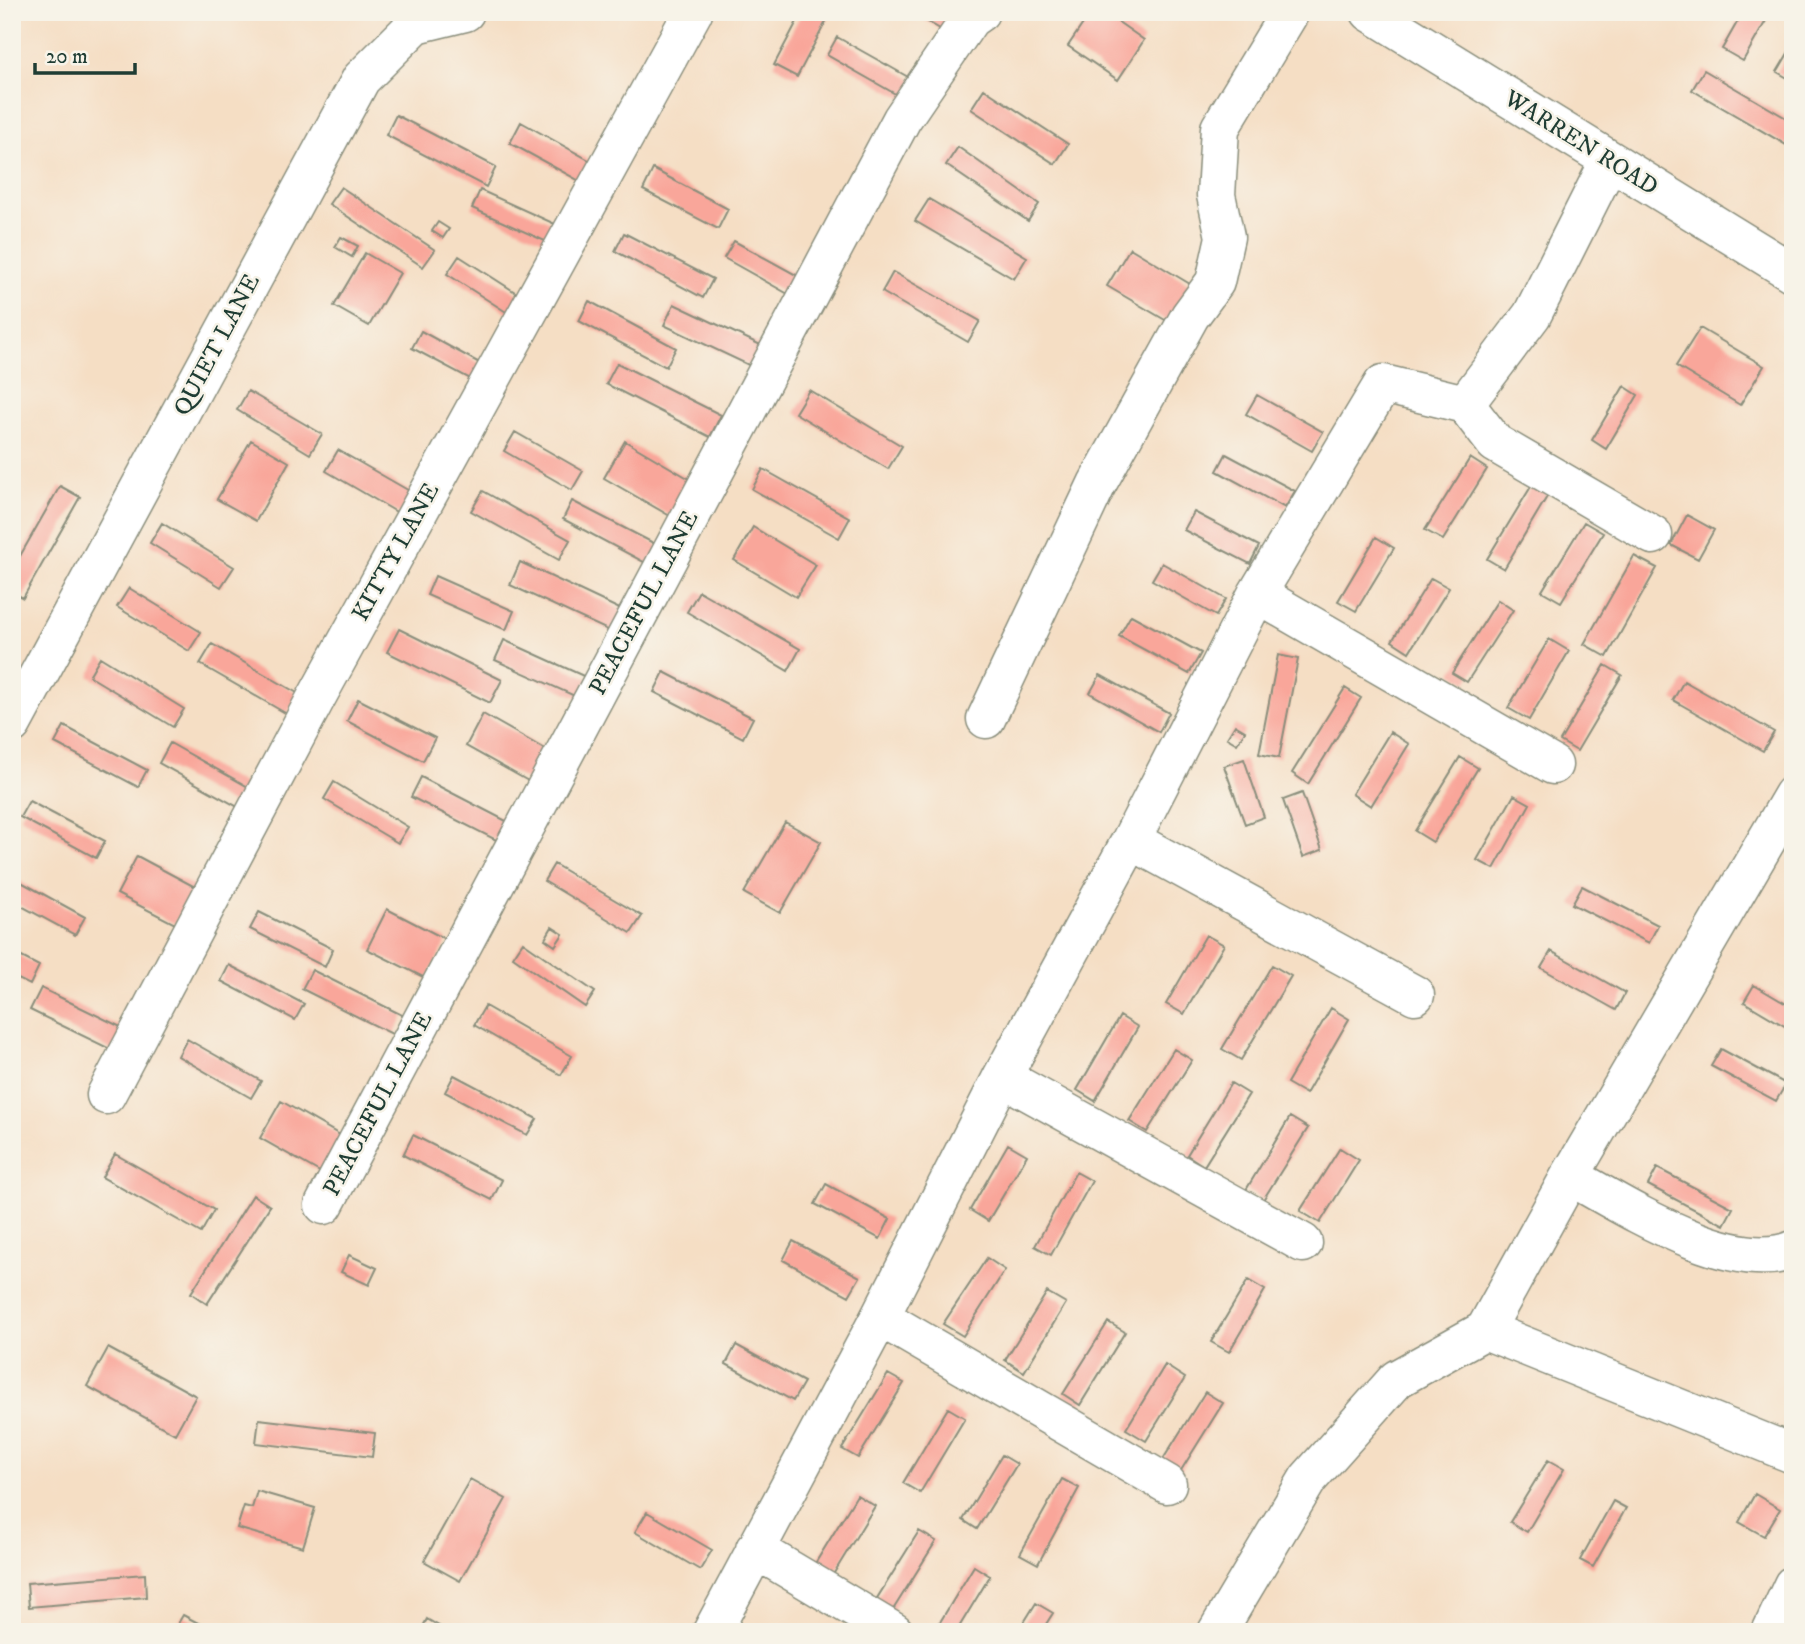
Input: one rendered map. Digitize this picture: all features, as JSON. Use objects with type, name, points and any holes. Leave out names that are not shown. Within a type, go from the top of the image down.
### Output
[{"type":"street","name":"QUIET LANE","points":[[12,724],[361,79],[416,24],[465,12]]},
{"type":"street","name":"KITTY LANE","points":[[106,1095],[315,700],[693,12]]},
{"type":"street","name":"PEACEFUL LANE","points":[[324,1205],[902,119],[970,19],[980,12]]},
{"type":"street","points":[[986,719],[1097,484],[1190,316],[1215,282],[1224,237],[1216,195],[1220,128],[1290,12]]},
{"type":"street","name":"WARREN ROAD","points":[[1370,12],[1609,162],[1793,273]]},
{"type":"street","points":[[1465,404],[1532,315],[1609,162]]},
{"type":"street","points":[[712,1632],[880,1317],[1002,1077],[1131,840],[1257,594],[1382,384],[1465,404],[1495,443],[1653,535]]},
{"type":"street","points":[[1257,594],[1553,765]]},
{"type":"street","points":[[1217,1632],[1308,1479],[1397,1379],[1485,1330],[1570,1176],[1793,795]]},
{"type":"street","points":[[1131,840],[1415,995]]},
{"type":"street","points":[[1002,1077],[1303,1242]]},
{"type":"street","points":[[1570,1176],[1639,1215],[1710,1247],[1762,1256],[1793,1250]]},
{"type":"street","points":[[880,1317],[1167,1485]]},
{"type":"street","points":[[1485,1330],[1793,1454]]},
{"type":"street","points":[[755,1549],[894,1632]]},
{"type":"street","points":[[1771,1632],[1793,1585]]},
{"type":"building","points":[[802,12],[831,12],[797,77],[774,65]]},
{"type":"building","points":[[911,12],[955,12],[947,33]]},
{"type":"building","points":[[1091,12],[1104,12],[1144,40],[1118,80],[1068,46]]},
{"type":"building","points":[[1743,12],[1771,12],[1743,61],[1722,49]]},
{"type":"building","points":[[837,37],[917,82],[906,100],[827,55]]},
{"type":"building","points":[[1793,45],[1793,81],[1777,72]]},
{"type":"building","points":[[1704,70],[1793,122],[1793,137],[1788,146],[1692,90]]},
{"type":"building","points":[[984,89],[1068,144],[1055,164],[971,109]]},
{"type":"building","points":[[396,115],[496,167],[486,187],[386,135]]},
{"type":"building","points":[[521,122],[594,163],[583,183],[510,143]]},
{"type":"building","points":[[958,147],[1039,204],[1028,221],[946,165]]},
{"type":"building","points":[[653,169],[728,209],[718,229],[643,190]]},
{"type":"building","points":[[341,187],[435,250],[423,267],[329,204]]},
{"type":"building","points":[[480,190],[555,224],[547,242],[472,208]]},
{"type":"building","points":[[929,199],[1027,257],[1014,279],[915,221]]},
{"type":"building","points":[[438,222],[449,229],[443,238],[432,231]]},
{"type":"building","points":[[624,233],[713,279],[703,298],[615,251]]},
{"type":"building","points":[[341,237],[358,246],[352,257],[335,247]]},
{"type":"building","points":[[734,241],[807,281],[797,299],[724,258]]},
{"type":"building","points":[[1130,248],[1195,287],[1172,324],[1107,286]]},
{"type":"building","points":[[365,253],[400,273],[369,326],[334,306]]},
{"type":"building","points":[[459,256],[526,299],[514,317],[447,274]]},
{"type":"building","points":[[893,272],[980,321],[968,342],[882,292]]},
{"type":"building","points":[[589,301],[676,348],[666,367],[579,321]]},
{"type":"building","points":[[674,304],[767,348],[757,369],[664,325]]},
{"type":"building","points":[[1700,328],[1764,366],[1740,405],[1676,366]]},
{"type":"building","points":[[421,331],[485,366],[476,382],[412,348]]},
{"type":"building","points":[[617,363],[721,415],[710,437],[606,384]]},
{"type":"building","points":[[1624,386],[1638,395],[1606,449],[1592,440]]},
{"type":"building","points":[[809,390],[902,446],[888,469],[795,413]]},
{"type":"building","points":[[248,391],[322,434],[310,454],[237,410]]},
{"type":"building","points":[[1257,395],[1323,432],[1312,451],[1246,414]]},
{"type":"building","points":[[515,432],[583,471],[572,490],[504,451]]},
{"type":"building","points":[[251,440],[289,462],[256,521],[217,499]]},
{"type":"building","points":[[625,441],[698,484],[677,520],[604,478]]},
{"type":"building","points":[[338,450],[413,493],[400,514],[326,471]]},
{"type":"building","points":[[1226,454],[1295,491],[1285,508],[1217,471]]},
{"type":"building","points":[[1470,458],[1487,469],[1443,540],[1425,530]]},
{"type":"building","points":[[763,469],[850,518],[839,538],[752,489]]},
{"type":"building","points":[[1532,485],[1548,495],[1504,569],[1487,559]]},
{"type":"building","points":[[60,486],[80,497],[23,598],[12,592],[12,570]]},
{"type":"building","points":[[483,491],[570,540],[559,560],[471,511]]},
{"type":"building","points":[[572,501],[663,548],[653,567],[563,519]]},
{"type":"building","points":[[1194,512],[1259,546],[1250,564],[1184,530]]},
{"type":"building","points":[[1687,515],[1714,530],[1698,559],[1671,545]]},
{"type":"building","points":[[1584,522],[1603,533],[1561,602],[1542,591]]},
{"type":"building","points":[[162,523],[234,567],[221,587],[150,543]]},
{"type":"building","points":[[753,527],[816,565],[796,597],[734,560]]},
{"type":"building","points":[[1376,537],[1394,548],[1356,611],[1338,601]]},
{"type":"building","points":[[1634,556],[1657,568],[1607,657],[1584,644]]},
{"type":"building","points":[[520,562],[624,611],[614,633],[510,585]]},
{"type":"building","points":[[1162,563],[1226,599],[1216,616],[1152,580]]},
{"type":"building","points":[[435,576],[514,611],[506,630],[427,595]]},
{"type":"building","points":[[1431,578],[1449,588],[1409,652],[1392,641]]},
{"type":"building","points":[[129,588],[201,632],[189,651],[117,607]]},
{"type":"building","points":[[699,591],[800,649],[788,671],[687,612]]},
{"type":"building","points":[[1498,600],[1513,610],[1467,682],[1452,673]]},
{"type":"building","points":[[1131,615],[1201,653],[1189,674],[1119,636]]},
{"type":"building","points":[[399,629],[502,680],[490,703],[387,652]]},
{"type":"building","points":[[1549,639],[1569,651],[1529,720],[1508,708]]},
{"type":"building","points":[[504,640],[588,678],[579,698],[495,660]]},
{"type":"building","points":[[212,644],[299,694],[287,714],[200,664]]},
{"type":"building","points":[[1278,655],[1298,659],[1279,758],[1259,754]]},
{"type":"building","points":[[100,657],[184,709],[173,727],[89,676]]},
{"type":"building","points":[[1605,665],[1622,675],[1577,751],[1560,741]]},
{"type":"building","points":[[664,672],[753,718],[743,738],[654,692]]},
{"type":"building","points":[[1100,675],[1169,713],[1159,732],[1090,693]]},
{"type":"building","points":[[1684,681],[1774,732],[1763,751],[1673,700]]},
{"type":"building","points":[[1345,688],[1361,698],[1308,784],[1292,773]]},
{"type":"building","points":[[358,699],[435,738],[423,761],[347,721]]},
{"type":"building","points":[[483,714],[548,751],[530,782],[466,746]]},
{"type":"building","points":[[1235,725],[1245,731],[1237,744],[1227,738]]},
{"type":"building","points":[[64,726],[147,770],[138,787],[55,743]]},
{"type":"building","points":[[1390,732],[1409,744],[1371,806],[1352,794]]},
{"type":"building","points":[[170,743],[257,792],[247,812],[159,763]]},
{"type":"building","points":[[1460,757],[1478,768],[1433,842],[1415,831]]},
{"type":"building","points":[[1244,759],[1264,817],[1245,824],[1224,766]]},
{"type":"building","points":[[421,777],[512,824],[502,843],[411,797]]},
{"type":"building","points":[[334,782],[408,827],[398,843],[324,799]]},
{"type":"building","points":[[1302,793],[1322,850],[1303,857],[1283,800]]},
{"type":"building","points":[[1514,795],[1530,804],[1494,869],[1477,860]]},
{"type":"building","points":[[29,801],[105,841],[96,858],[20,817]]},
{"type":"building","points":[[785,822],[821,842],[780,913],[744,893]]},
{"type":"building","points":[[137,856],[195,887],[175,924],[117,894]]},
{"type":"building","points":[[554,864],[642,916],[631,933],[544,881]]},
{"type":"building","points":[[12,877],[85,917],[75,935],[12,901]]},
{"type":"building","points":[[1582,886],[1658,925],[1649,943],[1572,904]]},
{"type":"building","points":[[387,909],[447,940],[427,979],[367,949]]},
{"type":"building","points":[[259,912],[333,949],[325,967],[250,929]]},
{"type":"building","points":[[552,927],[563,934],[555,946],[545,939]]},
{"type":"building","points":[[1206,935],[1224,945],[1184,1014],[1166,1004]]},
{"type":"building","points":[[523,942],[595,992],[585,1007],[513,957]]},
{"type":"building","points":[[1551,951],[1625,993],[1616,1010],[1541,968]]},
{"type":"building","points":[[12,952],[39,966],[30,985],[12,976]]},
{"type":"building","points":[[229,965],[304,1004],[295,1020],[221,981]]},
{"type":"building","points":[[1272,965],[1291,976],[1241,1060],[1222,1049]]},
{"type":"building","points":[[312,970],[404,1016],[394,1035],[302,989]]},
{"type":"building","points":[[1754,985],[1793,1008],[1793,1031],[1744,1002]]},
{"type":"building","points":[[41,988],[131,1032],[120,1054],[30,1010]]},
{"type":"building","points":[[485,1006],[572,1056],[561,1075],[474,1025]]},
{"type":"building","points":[[1331,1008],[1349,1019],[1306,1094],[1287,1083]]},
{"type":"building","points":[[1120,1016],[1138,1027],[1095,1101],[1077,1090]]},
{"type":"building","points":[[187,1039],[261,1081],[251,1098],[178,1056]]},
{"type":"building","points":[[1174,1049],[1192,1060],[1147,1132],[1129,1121]]},
{"type":"building","points":[[1721,1049],[1786,1084],[1776,1101],[1711,1066]]},
{"type":"building","points":[[454,1075],[537,1119],[527,1135],[445,1092]]},
{"type":"building","points":[[1231,1083],[1249,1094],[1204,1166],[1187,1155]]},
{"type":"building","points":[[281,1101],[345,1138],[325,1175],[260,1138]]},
{"type":"building","points":[[1290,1117],[1308,1128],[1263,1200],[1246,1190]]},
{"type":"building","points":[[413,1135],[502,1180],[492,1200],[403,1155]]},
{"type":"building","points":[[1008,1144],[1027,1155],[988,1221],[970,1210]]},
{"type":"building","points":[[1340,1148],[1359,1160],[1320,1223],[1300,1211]]},
{"type":"building","points":[[115,1154],[214,1210],[201,1233],[102,1177]]},
{"type":"building","points":[[1657,1168],[1733,1208],[1724,1225],[1648,1185]]},
{"type":"building","points":[[1076,1172],[1092,1181],[1051,1255],[1035,1246]]},
{"type":"building","points":[[826,1184],[890,1219],[880,1239],[815,1204]]},
{"type":"building","points":[[253,1195],[270,1206],[207,1304],[191,1293]]},
{"type":"building","points":[[793,1241],[860,1277],[849,1296],[783,1260]]},
{"type":"building","points":[[349,1255],[377,1268],[369,1285],[341,1272]]},
{"type":"building","points":[[987,1258],[1005,1270],[963,1336],[943,1324]]},
{"type":"building","points":[[1248,1280],[1265,1290],[1229,1352],[1211,1342]]},
{"type":"building","points":[[1047,1292],[1066,1303],[1024,1372],[1005,1360]]},
{"type":"building","points":[[1108,1322],[1125,1332],[1080,1405],[1063,1394]]},
{"type":"building","points":[[736,1345],[804,1382],[793,1401],[726,1364]]},
{"type":"building","points":[[108,1348],[196,1396],[175,1434],[87,1386]]},
{"type":"building","points":[[1165,1365],[1185,1378],[1146,1441],[1126,1429]]},
{"type":"building","points":[[888,1374],[904,1383],[858,1458],[842,1449]]},
{"type":"building","points":[[1205,1392],[1223,1403],[1180,1472],[1162,1461]]},
{"type":"building","points":[[948,1408],[965,1418],[920,1493],[903,1483]]},
{"type":"building","points":[[259,1419],[375,1433],[372,1457],[256,1443]]},
{"type":"building","points":[[1002,1455],[1017,1464],[977,1529],[963,1520]]},
{"type":"building","points":[[1548,1460],[1564,1469],[1527,1532],[1510,1522]]},
{"type":"building","points":[[470,1479],[506,1499],[460,1581],[424,1561]]},
{"type":"building","points":[[1062,1479],[1079,1488],[1038,1564],[1020,1554]]},
{"type":"building","points":[[257,1491],[315,1508],[303,1547],[237,1528],[244,1506],[252,1508]]},
{"type":"building","points":[[1755,1494],[1780,1509],[1764,1536],[1739,1522]]},
{"type":"building","points":[[857,1495],[875,1506],[831,1578],[813,1567]]},
{"type":"building","points":[[1613,1501],[1626,1508],[1593,1567],[1580,1560]]},
{"type":"building","points":[[647,1512],[712,1550],[700,1570],[635,1532]]},
{"type":"building","points":[[919,1531],[936,1541],[891,1613],[874,1603]]},
{"type":"building","points":[[974,1566],[990,1576],[956,1632],[934,1632]]},
{"type":"building","points":[[145,1574],[146,1597],[29,1607],[27,1583]]},
{"type":"building","points":[[1036,1603],[1053,1613],[1041,1632],[1018,1632]]},
{"type":"building","points":[[183,1615],[215,1632],[173,1632]]},
{"type":"building","points":[[427,1619],[449,1632],[420,1632]]}]
